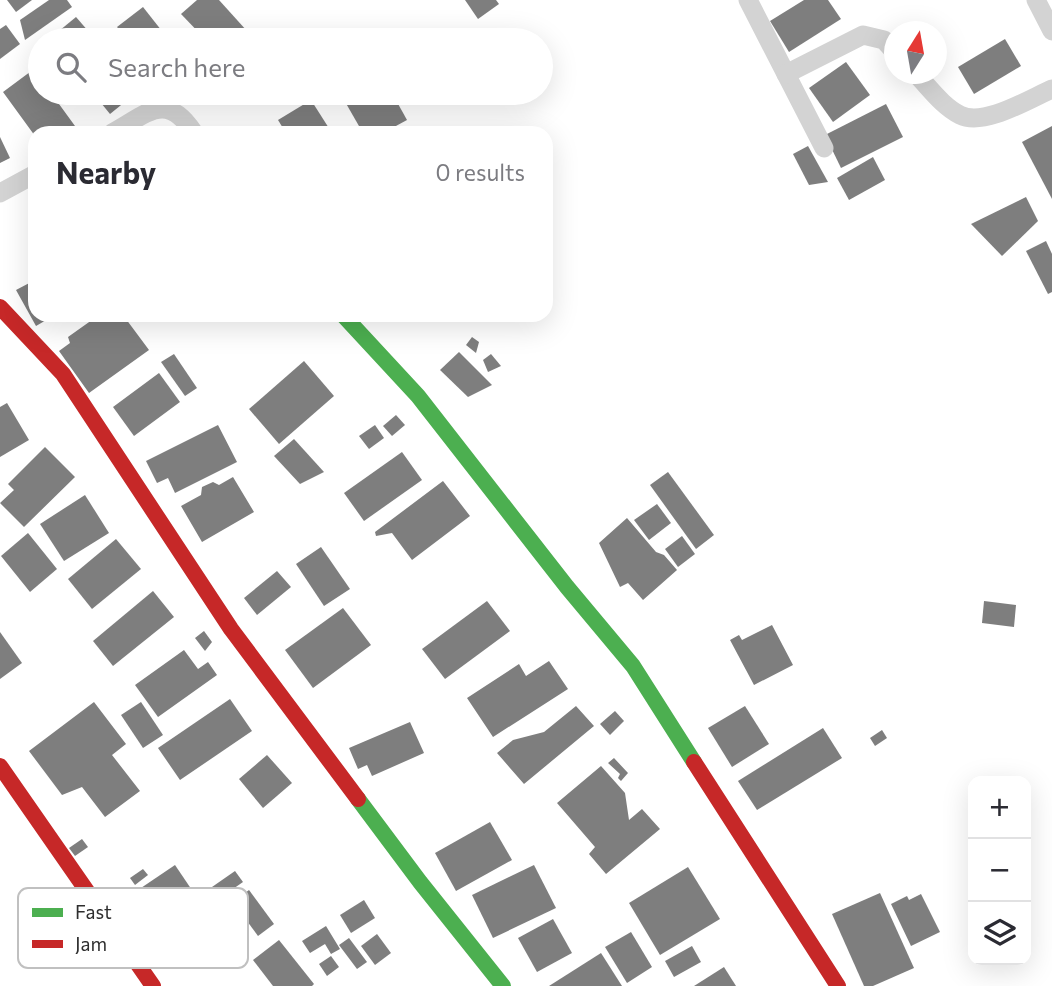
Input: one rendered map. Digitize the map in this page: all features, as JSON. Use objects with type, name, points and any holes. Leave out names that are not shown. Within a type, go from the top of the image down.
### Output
[{"type":"street","points":[[748,0],[824,148]]},
{"type":"street","points":[[1036,0],[1052,31]]},
{"type":"street","points":[[786,74],[863,35],[884,40]]},
{"type":"street","points":[[925,84],[946,106],[962,116],[986,118],[1052,89]]},
{"type":"street","points":[[125,126],[159,108],[172,109],[184,117],[190,126]]},
{"type":"street","points":[[0,193],[28,178]]},
{"type":"street","points":[[0,307],[63,374],[231,629],[420,882],[503,986]]},
{"type":"street","points":[[349,322],[418,396],[567,587],[633,666],[838,986]]},
{"type":"street","points":[[0,766],[85,888]]},
{"type":"street","points":[[140,968],[153,986]]},
{"type":"building","points":[[7,0],[32,0],[16,12]]},
{"type":"building","points":[[49,0],[67,0],[72,7],[42,28],[28,28],[28,38],[25,40],[20,20]]},
{"type":"building","points":[[197,0],[219,0],[244,28],[194,28],[181,14]]},
{"type":"building","points":[[465,0],[496,0],[499,4],[478,19]]},
{"type":"building","points":[[804,0],[828,0],[841,19],[789,52],[770,21]]},
{"type":"building","points":[[143,7],[160,28],[118,28]]},
{"type":"building","points":[[76,17],[86,28],[63,28]]},
{"type":"building","points":[[6,25],[20,44],[0,59],[0,29]]},
{"type":"building","points":[[1005,39],[1021,66],[974,94],[958,67]]},
{"type":"building","points":[[846,62],[870,95],[833,122],[809,88]]},
{"type":"building","points":[[28,73],[28,105],[60,105],[75,126],[28,126],[3,92]]},
{"type":"building","points":[[886,104],[903,137],[841,168],[825,135]]},
{"type":"building","points":[[103,105],[121,105],[110,114]]},
{"type":"building","points":[[303,105],[314,105],[328,126],[282,126],[278,120]]},
{"type":"building","points":[[347,105],[399,105],[407,120],[396,126],[359,126]]},
{"type":"building","points":[[1052,126],[1052,199],[1022,142]]},
{"type":"building","points":[[0,137],[10,158],[0,163]]},
{"type":"building","points":[[808,146],[828,182],[809,185],[793,154]]},
{"type":"building","points":[[873,157],[885,180],[849,200],[837,178]]},
{"type":"building","points":[[1026,197],[1038,221],[1002,256],[971,224]]},
{"type":"building","points":[[1046,241],[1052,254],[1052,292],[1048,294],[1026,251]]},
{"type":"building","points":[[28,284],[28,312],[16,290]]},
{"type":"building","points":[[89,322],[128,322],[149,350],[89,393],[59,351],[70,343],[68,337]]},
{"type":"building","points":[[472,337],[479,342],[476,353],[466,345]]},
{"type":"building","points":[[459,352],[492,385],[468,397],[440,370]]},
{"type":"building","points":[[174,354],[197,388],[185,396],[161,362]]},
{"type":"building","points":[[491,354],[501,366],[488,372],[483,360]]},
{"type":"building","points":[[304,361],[334,396],[279,444],[249,409]]},
{"type":"building","points":[[159,373],[180,402],[134,436],[113,407]]},
{"type":"building","points":[[7,403],[29,440],[0,457],[0,407]]},
{"type":"building","points":[[396,415],[405,425],[392,436],[383,426]]},
{"type":"building","points":[[218,425],[237,462],[175,493],[168,478],[157,483],[146,461]]},
{"type":"building","points":[[375,425],[384,438],[369,449],[359,436]]},
{"type":"building","points":[[294,439],[324,472],[300,484],[274,456]]},
{"type":"building","points":[[45,447],[75,477],[24,527],[0,503],[14,490],[8,484]]},
{"type":"building","points":[[402,452],[422,480],[364,521],[344,493]]},
{"type":"building","points":[[668,472],[714,535],[696,549],[650,485]]},
{"type":"building","points":[[233,477],[254,512],[202,542],[181,506],[201,495],[202,487],[213,482],[219,485]]},
{"type":"building","points":[[443,481],[470,516],[412,560],[392,533],[376,536],[375,532]]},
{"type":"building","points":[[85,495],[109,533],[64,561],[40,524]]},
{"type":"building","points":[[657,504],[671,523],[649,540],[634,520]]},
{"type":"building","points":[[627,518],[656,552],[664,555],[677,570],[643,600],[628,583],[620,587],[599,543]]},
{"type":"building","points":[[28,533],[57,569],[30,592],[1,556]]},
{"type":"building","points":[[682,536],[695,554],[678,567],[665,549]]},
{"type":"building","points":[[116,539],[141,569],[92,609],[68,579]]},
{"type":"building","points":[[321,547],[350,589],[324,606],[296,564]]},
{"type":"building","points":[[277,571],[291,587],[257,615],[244,598]]},
{"type":"building","points":[[153,591],[174,617],[113,666],[93,641]]},
{"type":"building","points":[[487,601],[510,631],[445,679],[422,649]]},
{"type":"building","points":[[984,601],[1016,605],[1014,627],[982,623]]},
{"type":"building","points":[[343,608],[371,645],[313,688],[285,650]]},
{"type":"building","points":[[772,625],[793,665],[754,685],[730,640],[739,635],[742,640]]},
{"type":"building","points":[[204,631],[212,642],[205,651],[195,638]]},
{"type":"building","points":[[0,632],[22,663],[0,679]]},
{"type":"building","points":[[184,650],[198,669],[208,662],[217,675],[158,717],[135,685]]},
{"type":"building","points":[[549,661],[568,689],[493,737],[467,698],[519,664],[526,676]]},
{"type":"building","points":[[230,699],[252,731],[180,780],[158,748]]},
{"type":"building","points":[[94,702],[126,744],[112,755],[140,791],[105,817],[82,787],[62,795],[29,751]]},
{"type":"building","points":[[141,702],[163,735],[143,748],[121,715]]},
{"type":"building","points":[[576,706],[594,726],[524,784],[497,753],[513,740],[544,732]]},
{"type":"building","points":[[745,706],[769,744],[732,767],[708,728]]},
{"type":"building","points":[[615,711],[624,721],[610,735],[600,724]]},
{"type":"building","points":[[410,722],[424,753],[372,776],[367,765],[358,769],[349,748]]},
{"type":"building","points":[[823,728],[842,758],[757,810],[738,781]]},
{"type":"building","points":[[882,730],[887,738],[875,746],[870,738]]},
{"type":"building","points":[[267,755],[292,783],[263,808],[239,779]]},
{"type":"building","points":[[614,758],[628,773],[621,781],[618,778],[620,774],[608,763]]},
{"type":"building","points":[[601,766],[625,793],[629,820],[642,809],[660,829],[606,874],[589,854],[595,847],[557,803]]},
{"type":"building","points":[[490,822],[512,860],[456,891],[435,853]]},
{"type":"building","points":[[82,839],[88,847],[75,856],[69,848]]},
{"type":"building","points":[[175,865],[191,888],[141,888]]},
{"type":"building","points":[[534,865],[556,908],[493,938],[472,895]]},
{"type":"building","points":[[688,867],[720,919],[660,955],[629,903]]},
{"type":"building","points":[[143,869],[148,875],[135,885],[130,878]]},
{"type":"building","points":[[235,871],[243,882],[234,888],[212,887]]},
{"type":"building","points":[[248,891],[274,924],[258,936],[248,922]]},
{"type":"building","points":[[880,893],[914,968],[873,986],[864,986],[832,914]]},
{"type":"building","points":[[921,894],[940,932],[911,946],[891,904],[907,896],[909,900]]},
{"type":"building","points":[[364,900],[375,918],[351,933],[340,915]]},
{"type":"building","points":[[553,919],[572,953],[537,972],[518,938]]},
{"type":"building","points":[[326,926],[340,949],[331,954],[325,944],[310,953],[302,941]]},
{"type":"building","points":[[631,932],[652,967],[627,983],[605,947]]},
{"type":"building","points":[[377,934],[391,953],[375,965],[361,946]]},
{"type":"building","points":[[349,938],[367,962],[357,969],[339,945]]},
{"type":"building","points":[[279,940],[314,984],[312,986],[273,986],[253,960]]},
{"type":"building","points":[[692,946],[701,962],[674,977],[665,961]]},
{"type":"building","points":[[601,953],[622,986],[549,986]]},
{"type":"building","points":[[331,956],[339,967],[327,976],[319,964]]},
{"type":"building","points":[[724,967],[736,986],[694,986]]},
{"type":"traffic: fast","points":[[349,322],[418,396],[567,587],[633,666],[694,762]]},
{"type":"traffic: fast","points":[[358,799],[503,986]]},
{"type":"traffic: jam","points":[[0,307],[63,374],[231,629],[358,799]]},
{"type":"traffic: jam","points":[[694,762],[838,986]]},
{"type":"traffic: jam","points":[[0,766],[85,888]]},
{"type":"traffic: jam","points":[[140,968],[153,986]]}]
